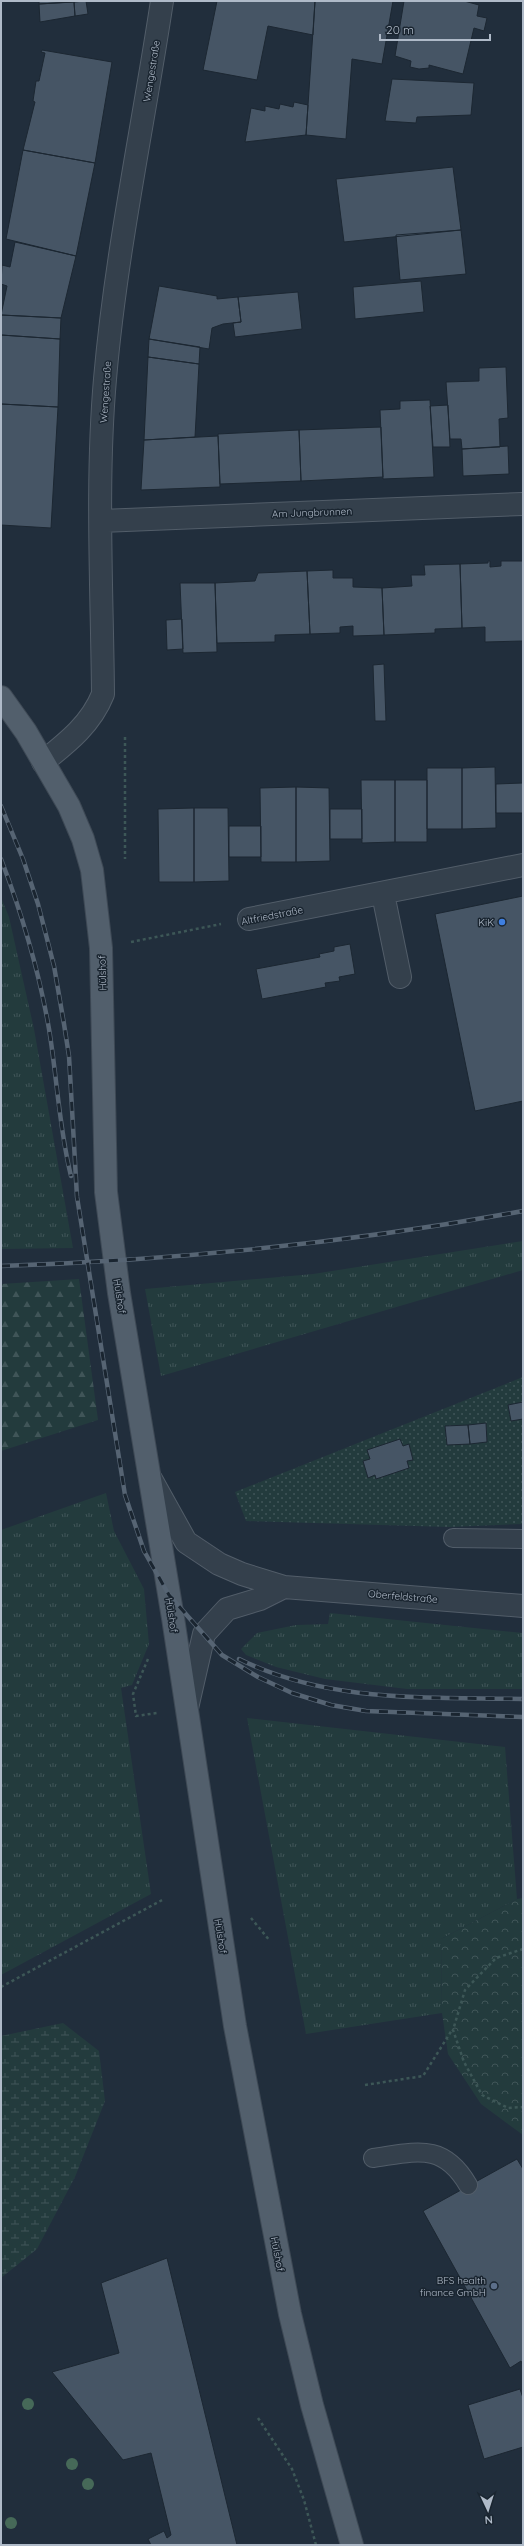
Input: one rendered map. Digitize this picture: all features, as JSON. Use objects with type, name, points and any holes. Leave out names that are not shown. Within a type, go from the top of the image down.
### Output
[{"type":"main road","name":"Hülshof","points":[[1,697],[44,762],[69,806],[83,839],[92,870],[96,899],[103,985],[106,1192],[120,1293],[187,1708],[235,2026],[270,2212],[310,2397],[352,2545]]},
{"type":"street","name":"Wengestraße","points":[[44,762],[80,731],[97,711],[104,694],[100,478],[111,320],[162,1]]},
{"type":"street","name":"Am Jungbrunnen","points":[[101,521],[523,504]]},
{"type":"street","name":"Altfriedstraße","points":[[249,919],[383,894],[523,865]]},
{"type":"street","points":[[383,894],[400,978]]},
{"type":"street","name":"Oberfeldstraße","points":[[151,1479],[186,1542],[219,1564],[284,1587],[523,1606]]},
{"type":"street","points":[[187,1708],[204,1634],[227,1609],[260,1599],[284,1587]]},
{"type":"lane","points":[[453,1538],[523,1539]]},
{"type":"lane","points":[[373,2158],[416,2152],[444,2156],[461,2172],[468,2185]]},
{"type":"path","points":[[125,737],[125,859]]},
{"type":"path","name":"Altfriedstraße","points":[[133,942],[249,919]]},
{"type":"path","points":[[136,1716],[158,1713]]},
{"type":"path","points":[[1,1987],[164,1899]]},
{"type":"path","points":[[365,2085],[423,2076],[453,2030],[465,1990],[496,1958],[523,1949]]},
{"type":"path","points":[[453,2030],[464,2062],[482,2095],[508,2108],[523,2107]]},
{"type":"path","points":[[258,2418],[292,2469],[304,2500],[316,2545]]},
{"type":"green space","points":[[1,897],[9,917],[34,1029],[73,1248],[1,1249]]},
{"type":"green space","points":[[523,1241],[523,1270],[161,1376],[145,1289],[313,1274]]},
{"type":"green space","points":[[79,1279],[98,1420],[1,1451],[1,1284]]},
{"type":"green space","points":[[523,1377],[523,1524],[449,1527],[246,1521],[235,1492]]},
{"type":"green space","points":[[106,1493],[114,1531],[144,1589],[149,1644],[132,1685],[121,1688],[151,1894],[1,1975],[1,1530]]},
{"type":"green space","points":[[330,1613],[523,1633],[523,1689],[407,1689],[325,1679],[276,1667],[246,1655],[241,1649],[257,1633],[296,1625],[328,1624]]},
{"type":"green space","points":[[247,1718],[505,1747],[517,1899],[441,1939],[442,2013],[306,2034]]},
{"type":"green space","points":[[523,1898],[523,2135],[481,2104],[448,2054],[442,2013],[441,1939],[517,1899]]},
{"type":"green space","points":[[63,2023],[99,2051],[105,2101],[75,2177],[37,2249],[1,2278],[1,2036]]},
{"type":"building","points":[[39,1],[86,1],[39,4]]},
{"type":"building","points":[[86,1],[88,14],[75,16],[74,2]]},
{"type":"building","points":[[217,1],[315,1],[313,35],[268,26],[257,80],[203,70]]},
{"type":"building","points":[[315,1],[393,1],[382,64],[352,59],[346,139],[306,135]]},
{"type":"building","points":[[404,1],[464,1],[479,5],[477,16],[487,18],[484,31],[474,28],[463,74],[429,65],[429,68],[419,69],[410,67],[411,61],[395,56]]},
{"type":"building","points":[[74,2],[75,16],[40,22],[39,4]]},
{"type":"building","points":[[42,50],[112,62],[95,163],[23,150],[35,102],[33,101],[36,81],[39,81],[45,53],[41,52]]},
{"type":"building","points":[[392,79],[474,83],[471,115],[417,117],[416,123],[385,121]]},
{"type":"building","points":[[294,102],[308,105],[306,135],[245,142],[251,108],[265,111],[265,106],[279,109],[280,104],[293,107]]},
{"type":"building","points":[[23,150],[95,163],[76,256],[6,239]]},
{"type":"building","points":[[453,167],[461,230],[344,242],[336,179]]},
{"type":"building","points":[[461,230],[466,274],[400,280],[396,235]]},
{"type":"building","points":[[15,242],[76,256],[61,318],[1,315],[7,286],[1,284],[2,265],[10,267]]},
{"type":"building","points":[[421,281],[424,312],[355,319],[353,287]]},
{"type":"building","points":[[159,286],[217,296],[217,299],[238,297],[241,322],[223,324],[212,328],[209,349],[149,339]]},
{"type":"building","points":[[298,292],[302,329],[235,337],[233,323],[241,322],[238,297]]},
{"type":"building","points":[[1,315],[61,318],[60,339],[1,335]]},
{"type":"building","points":[[1,335],[60,339],[58,407],[1,404]]},
{"type":"building","points":[[149,339],[200,347],[199,364],[148,357]]},
{"type":"building","points":[[148,357],[199,364],[195,437],[144,440]]},
{"type":"building","points":[[506,367],[508,418],[499,419],[500,447],[462,449],[461,439],[450,439],[446,382],[479,381],[479,368]]},
{"type":"building","points":[[430,400],[434,477],[383,479],[380,410],[400,409],[400,401]]},
{"type":"building","points":[[1,404],[58,407],[51,528],[1,525]]},
{"type":"building","points":[[448,405],[450,447],[433,447],[430,406]]},
{"type":"building","points":[[381,427],[383,477],[301,481],[299,430]]},
{"type":"building","points":[[299,430],[301,481],[220,484],[218,434]]},
{"type":"building","points":[[218,436],[220,487],[141,490],[144,440]]},
{"type":"building","points":[[508,446],[509,474],[463,476],[462,449]]},
{"type":"building","points":[[488,561],[490,561],[490,567],[501,566],[501,561],[523,561],[523,641],[485,642],[485,627],[462,628],[460,564],[488,563]]},
{"type":"building","points":[[460,564],[462,628],[435,629],[435,633],[384,635],[382,588],[412,586],[411,575],[425,575],[424,565]]},
{"type":"building","points":[[333,570],[333,578],[353,578],[353,587],[382,588],[384,635],[353,636],[353,626],[340,627],[340,633],[310,634],[307,571]]},
{"type":"building","points":[[307,571],[310,634],[275,635],[275,642],[217,643],[215,583],[255,581],[258,573]]},
{"type":"building","points":[[180,583],[215,583],[217,652],[183,653]]},
{"type":"building","points":[[182,619],[183,649],[167,650],[166,620]]},
{"type":"building","points":[[384,664],[386,721],[375,721],[373,665]]},
{"type":"building","points":[[495,767],[496,828],[462,829],[462,768]]},
{"type":"building","points":[[427,768],[462,768],[462,829],[427,829]]},
{"type":"building","points":[[361,780],[395,780],[395,842],[362,843]]},
{"type":"building","points":[[395,780],[427,780],[427,842],[395,842]]},
{"type":"building","points":[[523,783],[523,813],[496,813],[496,784]]},
{"type":"building","points":[[296,787],[329,788],[330,861],[296,862]]},
{"type":"building","points":[[296,787],[296,862],[261,862],[260,788]]},
{"type":"building","points":[[194,808],[194,882],[159,882],[158,809]]},
{"type":"building","points":[[194,808],[228,808],[229,881],[194,882]]},
{"type":"building","points":[[330,809],[362,809],[362,839],[330,839]]},
{"type":"building","points":[[229,826],[261,826],[261,857],[229,857]]},
{"type":"building","points":[[523,896],[523,1101],[475,1111],[435,914]]},
{"type":"building","points":[[350,944],[355,974],[339,977],[340,981],[325,983],[326,987],[262,999],[256,969],[320,957],[319,954],[334,951],[334,947]]},
{"type":"building","points":[[523,1402],[523,1419],[511,1421],[508,1405]]},
{"type":"building","points":[[486,1423],[487,1442],[470,1444],[468,1425]]},
{"type":"building","points":[[468,1425],[470,1444],[447,1445],[445,1426]]},
{"type":"building","points":[[400,1439],[403,1446],[409,1444],[413,1460],[407,1461],[409,1468],[376,1479],[375,1475],[368,1478],[363,1461],[370,1459],[367,1450]]},
{"type":"building","name":"BFS health finance GmbH","points":[[517,2159],[523,2169],[523,2365],[521,2361],[510,2368],[423,2211]]},
{"type":"building","points":[[167,2258],[237,2545],[151,2545],[148,2539],[164,2531],[167,2538],[171,2535],[151,2453],[123,2460],[52,2372],[119,2353],[101,2283]]},
{"type":"building","points":[[520,2389],[523,2398],[523,2447],[484,2459],[468,2405]]},
{"type":"railway","points":[[1,806],[23,859],[38,904],[54,966],[69,1056],[77,1197],[125,1495],[144,1551],[169,1595],[222,1655],[258,1677],[292,1693],[331,1705],[366,1711],[523,1717]]},
{"type":"railway","points":[[1,859],[23,922],[45,1007],[52,1047],[61,1121],[71,1176]]},
{"type":"railway","points":[[1,1266],[132,1259],[263,1248],[393,1232],[523,1211]]},
{"type":"railway","points":[[239,1659],[273,1673],[307,1684],[342,1690],[378,1695],[414,1697],[523,1699]]},
{"type":"place","name":"KiK","points":[[502,922]]},
{"type":"place","name":"BFS health finance GmbH","points":[[494,2286]]}]
